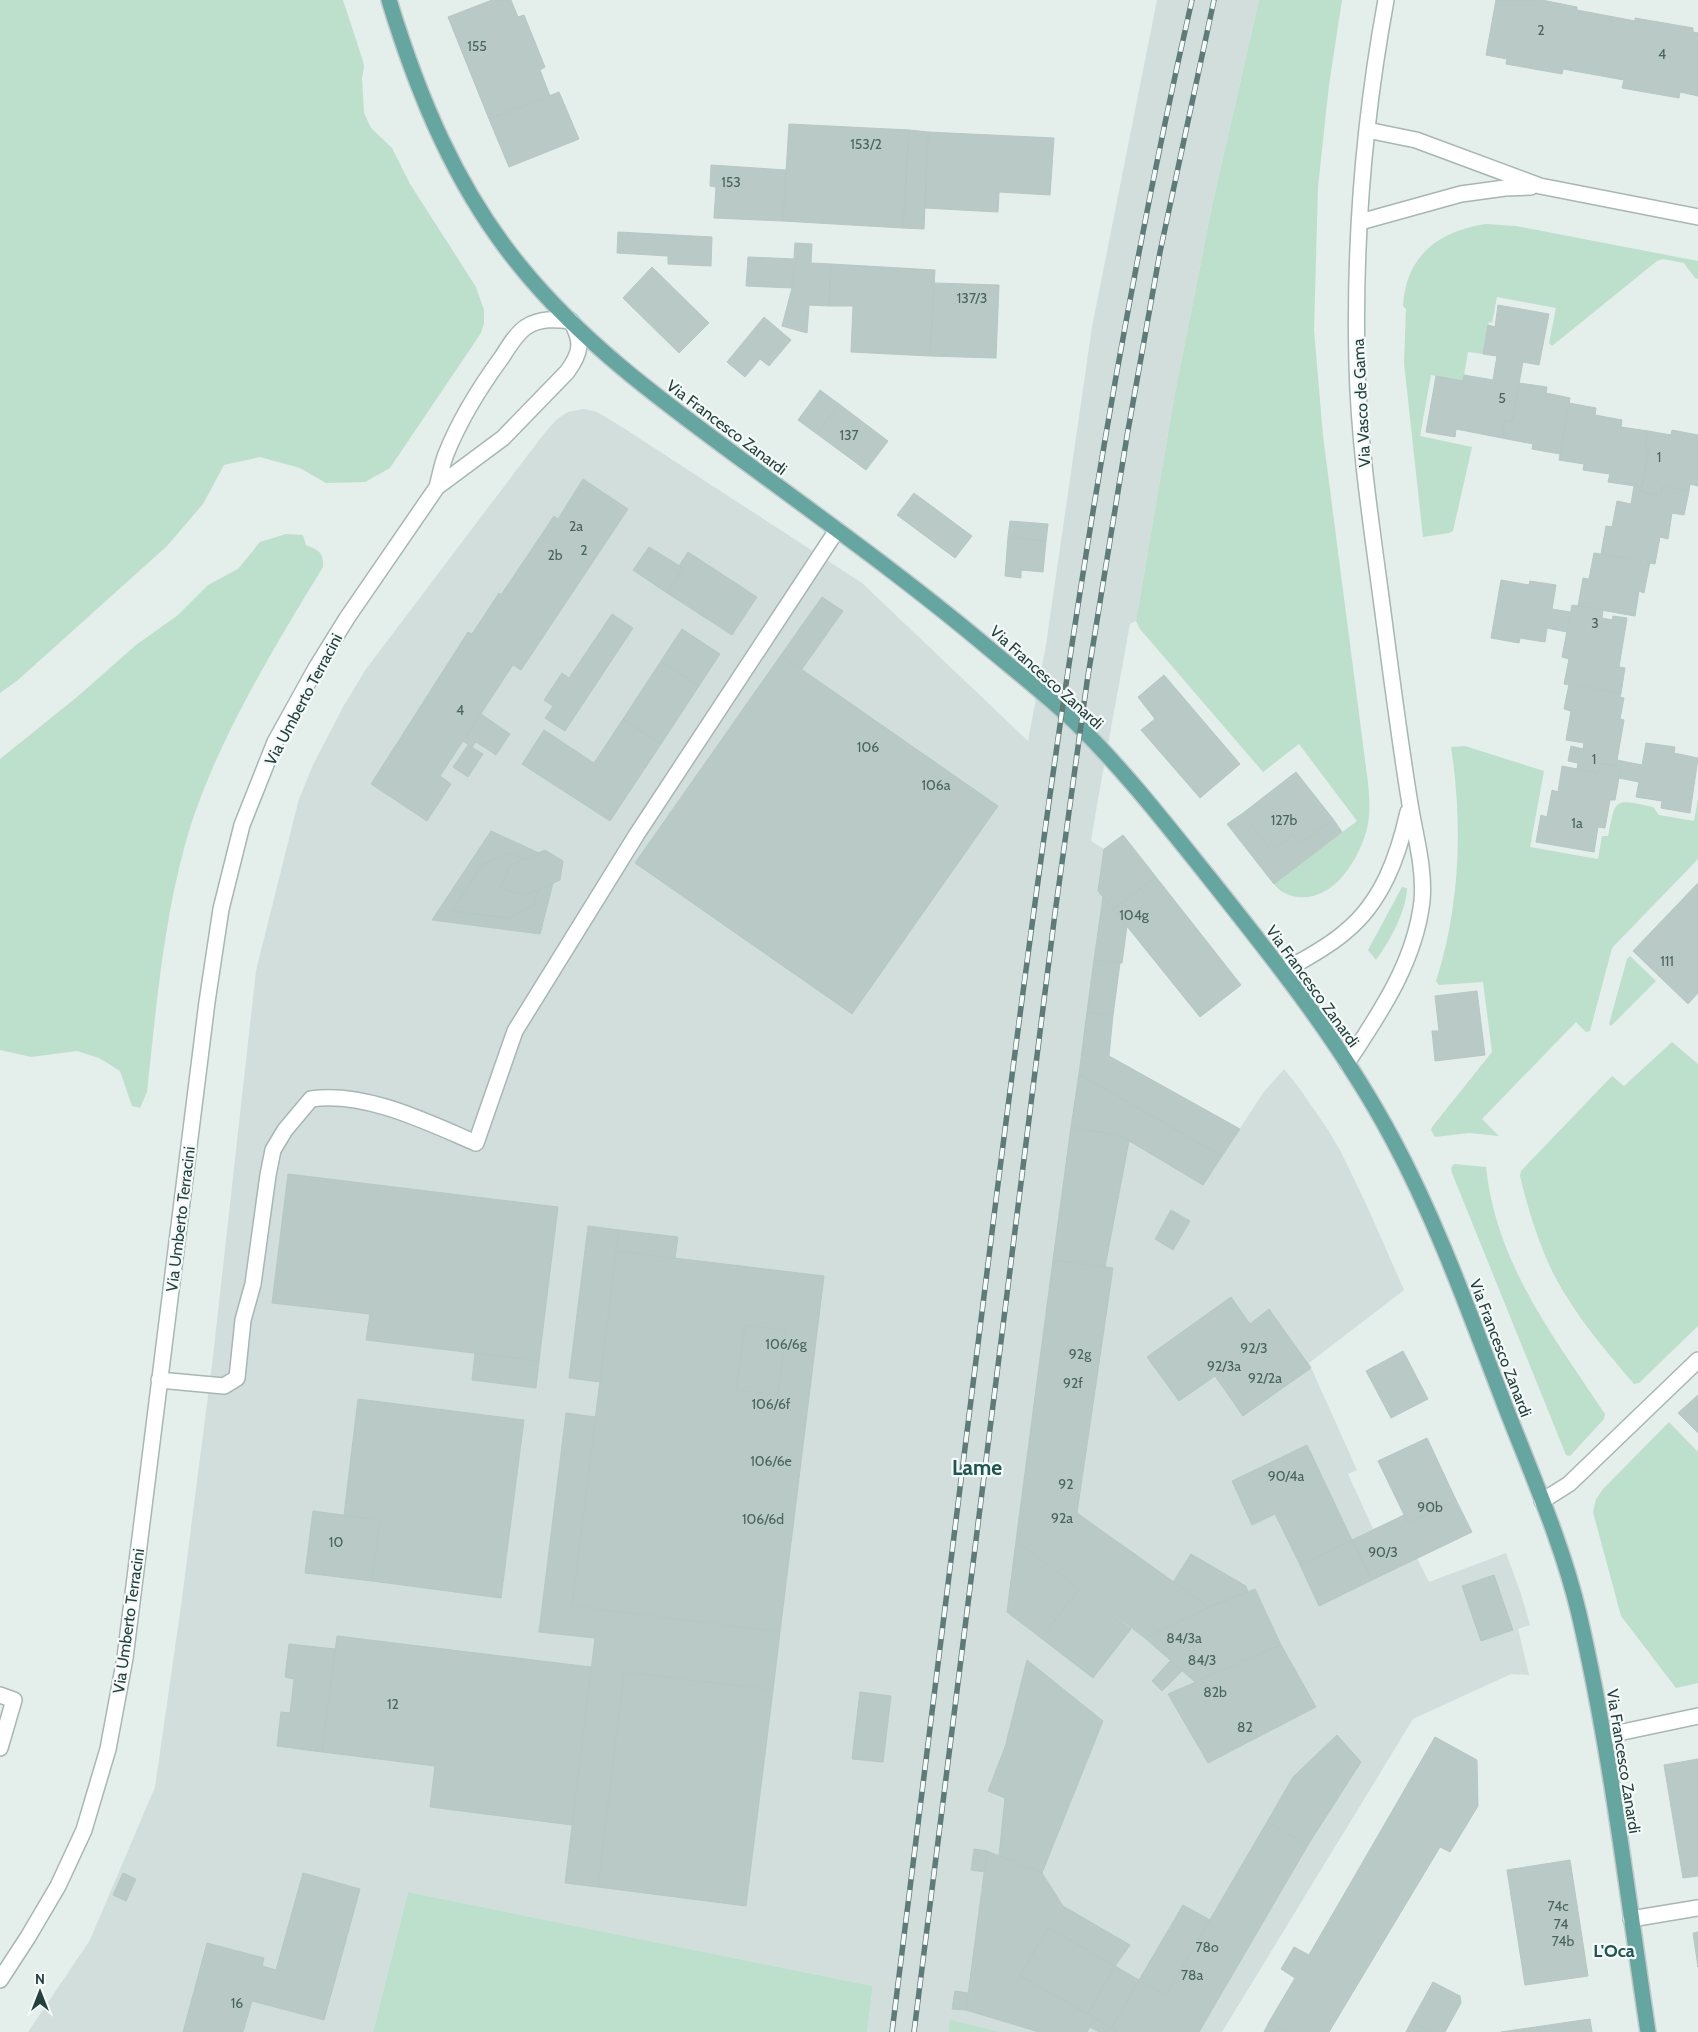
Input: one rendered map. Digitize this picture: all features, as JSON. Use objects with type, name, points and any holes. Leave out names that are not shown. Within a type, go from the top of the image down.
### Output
[{"type":"main road","name":"Via Francesco Zanardi","points":[[389,0],[421,95],[457,172],[496,234],[521,267],[571,321],[622,368],[680,416],[837,530],[963,626],[1080,727],[1165,824],[1284,971],[1347,1063],[1393,1139],[1423,1200],[1542,1501],[1572,1588],[1589,1656],[1604,1736],[1648,2032]]},
{"type":"street","name":"Via Vasco de Gama","points":[[1347,1063],[1392,991],[1408,956],[1419,919],[1422,875],[1410,805],[1366,483],[1357,366],[1360,222],[1367,130],[1386,0]]},
{"type":"street","points":[[1367,130],[1416,140],[1540,186],[1698,217]]},
{"type":"street","points":[[1360,222],[1461,194],[1505,188],[1540,186]]},
{"type":"street","name":"Via Umberto Terracini","points":[[0,1980],[28,1937],[61,1878],[84,1830],[108,1749],[124,1658],[208,993],[221,910],[242,824],[275,742],[316,668],[347,618],[437,487],[446,455],[479,390],[518,335],[527,327],[540,321],[554,319],[571,321],[579,335],[580,343],[575,361],[567,372],[503,438],[437,487]]},
{"type":"street","points":[[159,1380],[224,1386],[237,1378],[243,1320],[253,1284],[273,1150],[285,1130],[311,1099],[328,1096],[395,1109],[476,1143],[515,1031],[637,834],[837,530]]},
{"type":"street","name":"Via Vasco de Gama","points":[[1284,971],[1345,932],[1372,904],[1393,864],[1410,805]]},
{"type":"street","points":[[1542,1501],[1569,1484],[1698,1360]]},
{"type":"street","points":[[0,1695],[14,1700],[0,1748]]},
{"type":"street","points":[[1604,1736],[1698,1716]]},
{"type":"street","points":[[1631,1919],[1698,1908]]},
{"type":"shaded area","points":[[1157,0],[1259,0],[1212,206],[1175,393],[1136,621],[1130,624],[1098,799],[1091,841],[1104,849],[1098,891],[1103,897],[1079,1074],[1222,1156],[1263,1093],[1284,1069],[1300,1089],[1341,1152],[1404,1290],[1309,1363],[1357,1470],[1348,1474],[1373,1529],[1397,1519],[1429,1582],[1506,1553],[1530,1625],[1518,1629],[1529,1675],[1511,1674],[1413,1719],[1222,2032],[867,2032],[873,1986],[408,1892],[373,2032],[28,2032],[90,1940],[155,1787],[181,1606],[213,1357],[256,971],[299,799],[313,765],[343,707],[366,669],[543,435],[557,419],[568,412],[584,409],[597,412],[625,429],[862,583],[1028,741],[1046,645],[1092,327]]},
{"type":"green space","points":[[0,0],[343,0],[363,61],[364,113],[371,128],[392,148],[410,184],[476,287],[484,310],[484,323],[481,333],[390,468],[365,482],[326,483],[300,468],[260,457],[224,465],[203,504],[167,546],[18,680],[0,693]]},
{"type":"green space","points":[[1259,0],[1342,0],[1329,85],[1318,187],[1314,330],[1323,436],[1368,783],[1369,812],[1363,841],[1346,872],[1330,888],[1320,894],[1309,897],[1297,897],[1287,894],[1274,884],[1357,821],[1299,744],[1263,772],[1140,629],[1136,621],[1175,393],[1212,206]]},
{"type":"green space","points":[[1486,224],[1516,226],[1698,261],[1698,279],[1695,278],[1684,263],[1663,259],[1657,261],[1552,346],[1549,343],[1556,308],[1497,297],[1492,323],[1489,322],[1488,325],[1483,354],[1468,352],[1463,381],[1431,375],[1420,436],[1472,447],[1453,531],[1423,537],[1404,363],[1406,309],[1403,306],[1405,288],[1410,273],[1418,260],[1439,240],[1469,227]]},
{"type":"green space","points":[[286,534],[303,535],[306,545],[320,553],[323,558],[323,567],[245,702],[210,773],[196,809],[177,875],[171,906],[157,998],[147,1092],[140,1108],[132,1106],[120,1071],[99,1058],[77,1051],[31,1057],[0,1050],[0,759],[77,697],[136,645],[178,615],[208,585],[238,569],[260,542]]},
{"type":"green space","points":[[1465,746],[1544,771],[1530,847],[1598,859],[1602,836],[1608,836],[1615,808],[1619,804],[1624,802],[1653,807],[1659,815],[1694,821],[1698,799],[1698,859],[1612,948],[1590,1031],[1586,1032],[1576,1022],[1482,1119],[1499,1136],[1469,1133],[1435,1137],[1431,1130],[1432,1127],[1492,1052],[1483,982],[1439,985],[1436,981],[1450,924],[1457,865],[1457,806],[1451,747]]},
{"type":"green space","points":[[1402,887],[1407,888],[1404,907],[1392,935],[1376,960],[1368,950]]},
{"type":"green space","points":[[1630,956],[1656,981],[1611,1026],[1609,1024],[1627,959]]},
{"type":"green space","points":[[1672,1042],[1698,1064],[1698,1326],[1639,1383],[1634,1384],[1601,1345],[1561,1288],[1534,1225],[1520,1176],[1521,1171],[1612,1076],[1624,1086]]},
{"type":"green space","points":[[1454,1164],[1486,1167],[1492,1202],[1514,1267],[1547,1327],[1605,1414],[1604,1419],[1570,1456],[1566,1455],[1452,1173],[1451,1168]]},
{"type":"green space","points":[[1669,1422],[1698,1452],[1698,1683],[1676,1688],[1621,1616],[1593,1512],[1596,1499],[1603,1489]]},
{"type":"green space","points":[[408,1892],[873,1986],[867,2032],[373,2032]]},
{"type":"green space","points":[[950,2020],[999,2032],[949,2032]]},
{"type":"building","points":[[492,0],[511,0],[518,17],[524,15],[545,67],[540,70],[550,96],[489,119],[448,17]]},
{"type":"building","points":[[1496,0],[1542,0],[1577,7],[1577,10],[1635,21],[1635,18],[1693,28],[1693,32],[1698,33],[1698,96],[1680,92],[1679,98],[1622,88],[1624,80],[1563,69],[1562,74],[1506,64],[1507,59],[1486,55]]},
{"type":"building","points":[[559,92],[579,139],[509,167],[489,119]]},
{"type":"building","points":[[789,124],[909,130],[903,228],[783,221]]},
{"type":"building","points":[[909,130],[928,132],[924,229],[903,228]]},
{"type":"building","points":[[928,132],[1054,138],[1050,195],[999,192],[998,212],[925,208]]},
{"type":"building","points":[[711,165],[786,170],[783,221],[714,218],[716,187],[710,186]]},
{"type":"building","points":[[618,232],[712,237],[711,266],[668,264],[668,256],[617,253]]},
{"type":"building","points":[[795,243],[812,244],[811,263],[831,264],[829,306],[809,305],[807,333],[782,326],[792,288]]},
{"type":"building","points":[[748,257],[795,259],[792,288],[746,286]]},
{"type":"building","points":[[831,264],[935,270],[930,356],[851,352],[853,306],[829,306]]},
{"type":"building","points":[[652,267],[709,323],[679,353],[623,298]]},
{"type":"building","points":[[934,283],[999,285],[996,358],[930,356]]},
{"type":"building","points":[[1498,305],[1549,314],[1539,365],[1523,362],[1512,421],[1505,420],[1502,438],[1456,429],[1455,437],[1426,432],[1436,376],[1463,381],[1464,375],[1493,380],[1497,356],[1483,354],[1488,325],[1495,327]]},
{"type":"building","points":[[764,317],[791,340],[769,366],[760,359],[745,377],[727,362]]},
{"type":"building","points":[[1519,383],[1547,387],[1546,393],[1570,398],[1560,454],[1532,449],[1533,444],[1502,438],[1505,420],[1512,421]]},
{"type":"building","points":[[820,390],[839,404],[817,434],[798,420]]},
{"type":"building","points":[[1569,403],[1596,408],[1595,415],[1622,420],[1621,427],[1648,431],[1645,446],[1649,447],[1642,487],[1608,482],[1610,474],[1583,470],[1584,464],[1559,460]]},
{"type":"building","points":[[839,404],[888,441],[866,470],[817,434]]},
{"type":"building","points":[[1672,430],[1698,435],[1698,486],[1690,484],[1689,491],[1663,486],[1661,495],[1641,492],[1649,447],[1645,446],[1648,431],[1671,435]]},
{"type":"building","points":[[583,479],[628,509],[521,670],[513,665],[440,776],[451,784],[427,821],[371,784],[468,632],[472,634],[499,593],[501,595],[554,516],[558,519]]},
{"type":"building","points":[[1634,486],[1642,487],[1641,492],[1661,495],[1663,486],[1689,491],[1684,515],[1672,513],[1668,539],[1660,537],[1655,564],[1601,554],[1606,526],[1612,527],[1617,501],[1631,504]]},
{"type":"building","points":[[914,493],[972,536],[955,558],[897,515]]},
{"type":"building","points":[[1010,521],[1048,524],[1046,541],[1008,537]]},
{"type":"building","points":[[1008,537],[1046,541],[1043,572],[1021,570],[1021,578],[1005,576]]},
{"type":"building","points":[[649,547],[683,568],[667,593],[633,570]]},
{"type":"building","points":[[688,552],[757,597],[732,635],[667,593],[683,568],[679,566]]},
{"type":"building","points":[[1594,553],[1650,562],[1644,593],[1639,591],[1635,616],[1578,606],[1583,578],[1589,579]]},
{"type":"building","points":[[1501,580],[1529,585],[1530,581],[1556,585],[1552,609],[1570,612],[1567,632],[1547,628],[1545,642],[1520,638],[1519,643],[1491,638]]},
{"type":"building","points":[[822,597],[843,611],[802,669],[781,655]]},
{"type":"building","points":[[1572,605],[1603,610],[1602,618],[1612,620],[1613,616],[1627,618],[1619,667],[1625,668],[1621,693],[1564,684],[1569,659],[1562,657]]},
{"type":"building","points":[[612,614],[633,628],[565,731],[545,718],[553,706],[544,700],[562,673],[569,678]]},
{"type":"building","points":[[682,629],[720,654],[699,686],[661,661]]},
{"type":"building","points":[[781,655],[998,806],[852,1014],[635,863]]},
{"type":"building","points":[[661,661],[699,686],[661,744],[623,719]]},
{"type":"building","points":[[1164,675],[1240,764],[1200,798],[1141,730],[1155,719],[1138,697]]},
{"type":"building","points":[[1569,684],[1621,693],[1620,697],[1624,698],[1620,719],[1624,720],[1616,766],[1600,763],[1598,773],[1577,769],[1578,763],[1568,761],[1571,746],[1583,749],[1584,743],[1566,740],[1571,711],[1564,709]]},
{"type":"building","points":[[481,714],[510,734],[496,755],[476,742],[472,747],[463,741]]},
{"type":"building","points":[[623,719],[661,744],[610,821],[522,764],[544,730],[594,763]]},
{"type":"building","points":[[1646,743],[1675,747],[1674,753],[1698,758],[1690,813],[1661,808],[1662,801],[1636,797],[1639,782],[1619,778],[1621,767],[1616,766],[1617,760],[1642,765]]},
{"type":"building","points":[[468,745],[483,754],[468,777],[453,767]]},
{"type":"building","points":[[1600,763],[1621,767],[1615,800],[1610,800],[1605,828],[1598,827],[1594,852],[1536,842],[1541,815],[1547,817],[1552,790],[1558,792],[1562,766],[1598,773]]},
{"type":"building","points":[[1296,772],[1333,819],[1301,843],[1293,834],[1272,851],[1243,813]]},
{"type":"building","points":[[1243,813],[1272,851],[1293,834],[1301,843],[1333,819],[1342,832],[1274,884],[1227,824]]},
{"type":"building","points":[[491,831],[539,853],[525,859],[509,853],[482,865],[452,911],[507,918],[533,906],[539,890],[553,883],[540,934],[432,920]]},
{"type":"building","points":[[1123,835],[1156,877],[1113,909],[1098,891],[1104,849]]},
{"type":"building","points":[[545,850],[563,861],[560,880],[524,896],[501,888],[509,866]]},
{"type":"building","points":[[509,853],[525,859],[509,866],[501,888],[524,896],[539,890],[533,906],[507,918],[452,911],[482,865]]},
{"type":"building","points":[[1156,877],[1241,985],[1200,1017],[1113,909]]},
{"type":"building","points":[[1698,883],[1698,993],[1688,1004],[1633,951]]},
{"type":"building","points":[[1103,897],[1127,926],[1122,963],[1094,960]]},
{"type":"building","points":[[1094,960],[1120,963],[1113,1015],[1087,1012]]},
{"type":"building","points":[[1477,991],[1485,1055],[1435,1061],[1432,1031],[1439,1031],[1435,996]]},
{"type":"building","points":[[1087,1012],[1113,1015],[1109,1056],[1240,1129],[1222,1156],[1079,1074]]},
{"type":"building","points":[[1079,1074],[1222,1156],[1203,1185],[1121,1136],[1071,1127]]},
{"type":"building","points":[[1071,1127],[1121,1136],[1129,1141],[1105,1267],[1053,1260]]},
{"type":"building","points":[[288,1174],[558,1207],[539,1361],[366,1340],[370,1314],[272,1303]]},
{"type":"building","points":[[1171,1210],[1190,1221],[1173,1250],[1155,1239]]},
{"type":"building","points":[[588,1226],[619,1230],[600,1382],[569,1378]]},
{"type":"building","points":[[619,1230],[678,1237],[675,1258],[616,1251]]},
{"type":"building","points":[[616,1251],[824,1276],[780,1632],[572,1606]],"holes":[[[745,1325],[786,1330],[778,1395],[736,1390]]]},
{"type":"building","points":[[1053,1260],[1113,1268],[1077,1513],[1209,1607],[1145,1638],[1016,1541]]},
{"type":"building","points":[[1231,1297],[1250,1324],[1269,1309],[1311,1368],[1243,1416],[1215,1376],[1179,1401],[1147,1357]]},
{"type":"building","points":[[745,1325],[786,1330],[778,1395],[736,1390]]},
{"type":"building","points":[[1403,1351],[1428,1399],[1391,1418],[1366,1371]]},
{"type":"building","points":[[475,1353],[539,1361],[536,1388],[472,1380]]},
{"type":"building","points":[[1698,1395],[1698,1433],[1678,1413]]},
{"type":"building","points":[[358,1399],[524,1420],[501,1598],[372,1581],[380,1520],[344,1515]]},
{"type":"building","points":[[566,1413],[596,1417],[572,1606],[780,1632],[773,1690],[624,1672],[598,1887],[565,1883],[595,1638],[539,1632]]},
{"type":"building","points":[[1427,1438],[1456,1500],[1408,1523],[1378,1461]]},
{"type":"building","points":[[1307,1445],[1352,1540],[1300,1565],[1275,1514],[1252,1525],[1232,1481]]},
{"type":"building","points":[[1456,1500],[1472,1532],[1372,1580],[1352,1540],[1404,1515],[1408,1523]]},
{"type":"building","points":[[313,1511],[380,1520],[372,1581],[305,1573]]},
{"type":"building","points":[[1352,1540],[1372,1580],[1319,1606],[1300,1565]]},
{"type":"building","points":[[1016,1541],[1079,1589],[1041,1638],[1007,1612]]},
{"type":"building","points":[[1191,1554],[1246,1586],[1248,1592],[1209,1607],[1173,1582]]},
{"type":"building","points":[[1494,1575],[1513,1630],[1481,1641],[1462,1586]]},
{"type":"building","points":[[1079,1589],[1131,1629],[1093,1678],[1041,1638]]},
{"type":"building","points":[[1255,1589],[1281,1645],[1195,1682],[1145,1638],[1209,1607]]},
{"type":"building","points":[[337,1636],[591,1667],[572,1825],[430,1807],[435,1766],[322,1752]]},
{"type":"building","points":[[289,1644],[335,1649],[322,1752],[277,1746],[281,1712],[290,1713],[294,1679],[285,1677]]},
{"type":"building","points":[[1281,1645],[1316,1707],[1208,1763],[1168,1694]]},
{"type":"building","points":[[1027,1660],[1103,1721],[1042,1873],[999,1856],[1005,1798],[988,1791],[1005,1747]]},
{"type":"building","points":[[1170,1661],[1182,1671],[1162,1691],[1152,1681]]},
{"type":"building","points":[[624,1672],[773,1690],[746,1906],[598,1887]]},
{"type":"building","points":[[860,1692],[891,1696],[883,1762],[852,1759]]},
{"type":"building","points":[[1337,1735],[1361,1762],[1308,1845],[1267,1822],[1293,1777]]},
{"type":"building","points":[[1435,1737],[1477,1760],[1478,1806],[1450,1852],[1440,1847],[1329,2032],[1286,2032],[1269,2022],[1295,1978],[1281,1969],[1294,1947],[1309,1955]]},
{"type":"building","points":[[1698,1759],[1698,1876],[1683,1878],[1664,1765]]},
{"type":"building","points":[[1267,1822],[1308,1845],[1199,2032],[1118,2032],[1112,2028],[1139,1980],[1166,1995]]},
{"type":"building","points":[[974,1849],[987,1851],[985,1872],[971,1870]]},
{"type":"building","points":[[987,1851],[1042,1873],[1063,1906],[1130,1945],[1115,1966],[1048,1928],[1020,1976],[1095,2018],[1087,2032],[1039,2032],[966,2010]]},
{"type":"building","points":[[1570,1860],[1588,1976],[1525,1985],[1507,1870]]},
{"type":"building","points":[[123,1873],[136,1879],[126,1901],[113,1895]]},
{"type":"building","points":[[303,1873],[360,1889],[324,2020],[252,2001],[243,2032],[183,2032],[207,1943],[264,1958],[262,1966],[276,1970]]},
{"type":"building","points":[[1183,1905],[1210,1920],[1166,1995],[1139,1980]]},
{"type":"building","points":[[1048,1928],[1115,1966],[1088,2014],[1020,1976]]},
{"type":"building","points":[[1698,1932],[1698,1967],[1693,1933]]},
{"type":"building","points":[[1115,1966],[1139,1980],[1112,2028],[1088,2014]]},
{"type":"building","points":[[1433,1982],[1460,1996],[1461,2003],[1445,2032],[1429,2032],[1411,2022]]},
{"type":"building","points":[[955,1991],[968,1993],[966,2010],[952,2009]]},
{"type":"building","points":[[1095,2018],[1118,2032],[1099,2032],[1090,2027]]},
{"type":"building","points":[[1590,2019],[1592,2032],[1501,2032]]},
{"type":"building","points":[[1269,2022],[1286,2032],[1264,2032]]},
{"type":"building","points":[[1411,2022],[1429,2032],[1406,2032]]},
{"type":"railway","points":[[892,2032],[997,1192],[1057,743],[1104,444],[1160,148],[1192,0]]},
{"type":"railway","points":[[914,2032],[1055,913],[1087,682],[1127,436],[1160,252],[1214,0]]},
{"type":"district","name":"Lame","points":[[977,1468]]},
{"type":"district","name":"L'Oca","points":[[1614,1951]]}]
